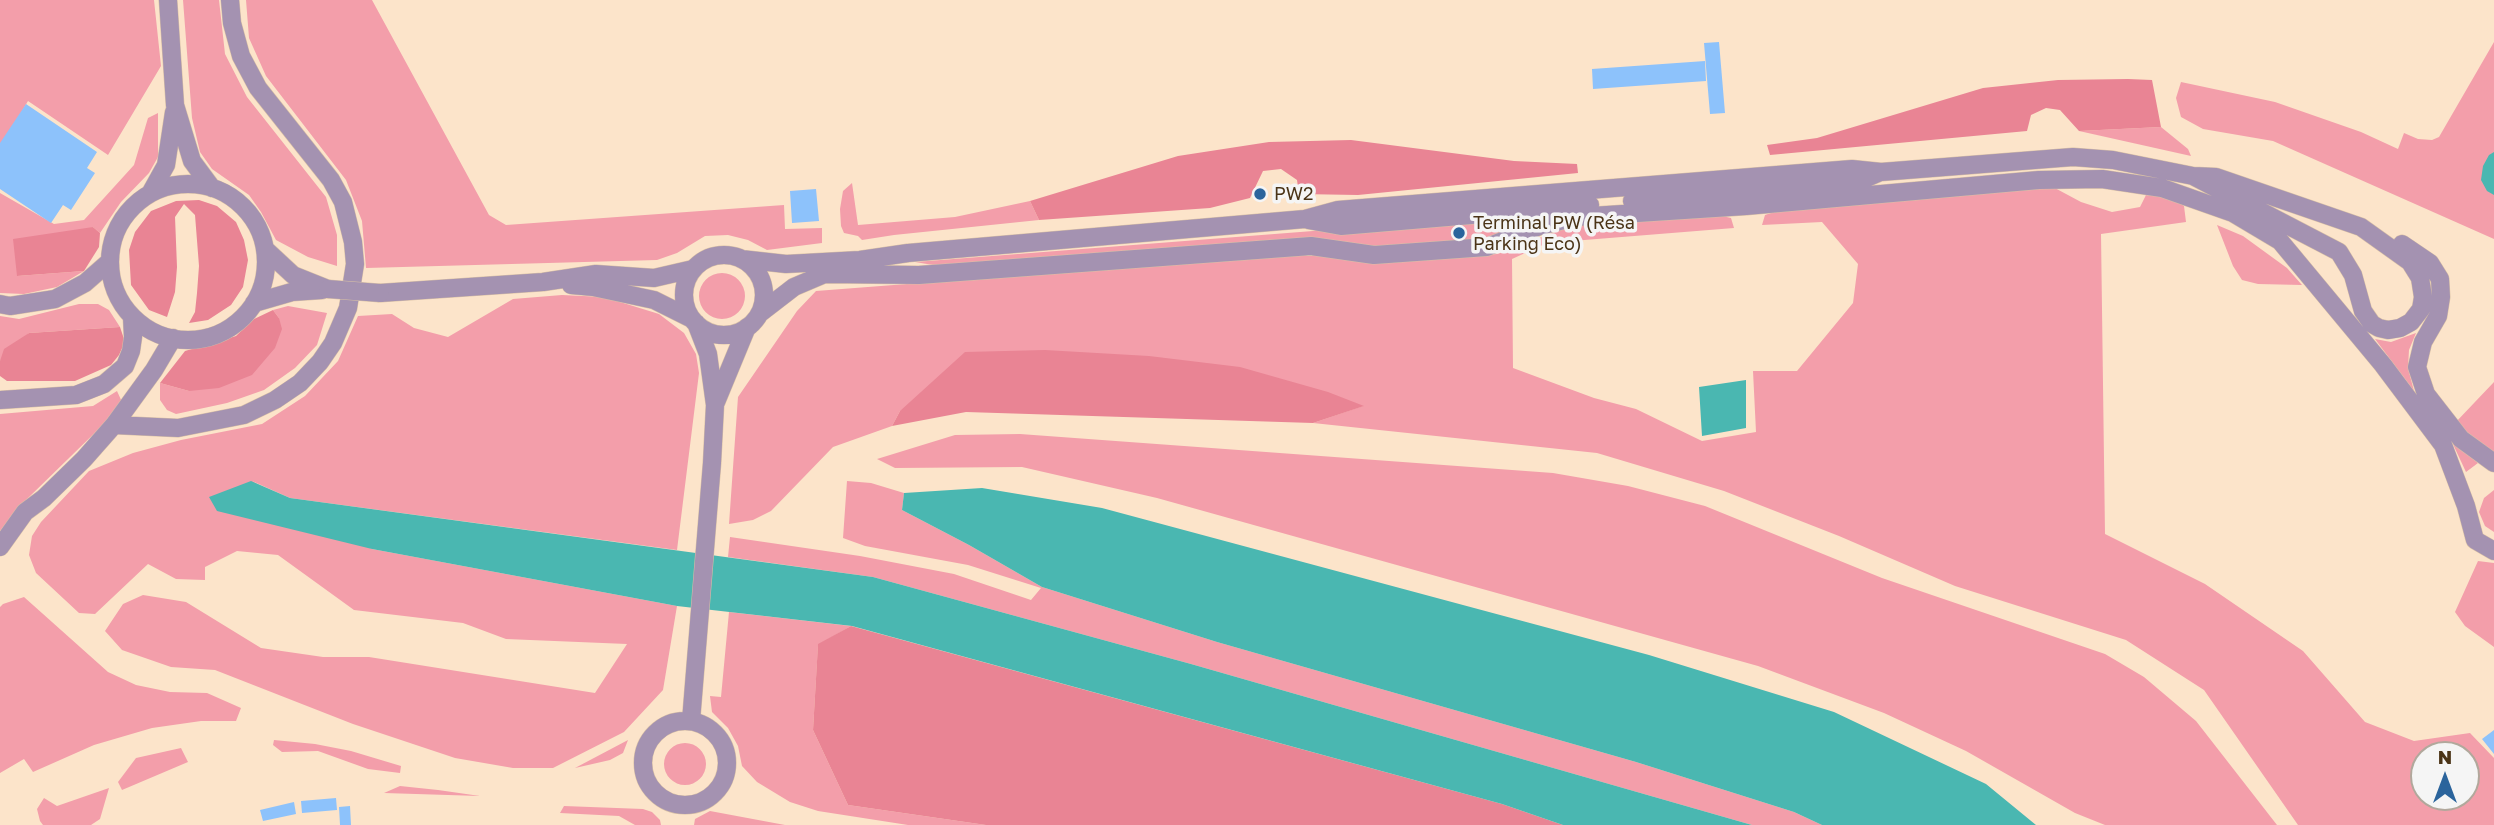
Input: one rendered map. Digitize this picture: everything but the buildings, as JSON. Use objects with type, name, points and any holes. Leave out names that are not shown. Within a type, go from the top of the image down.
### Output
[{"type":"street","points":[[151,192],[166,165],[175,105],[168,0]]},
{"type":"street","points":[[114,425],[178,428],[244,415],[275,400],[300,383],[320,362],[333,342],[348,307],[355,264],[354,242],[342,202],[331,180],[258,88],[241,56],[232,23],[230,0]]},
{"type":"street","points":[[175,105],[192,161],[212,188]]},
{"type":"street","points":[[691,721],[715,405],[708,354],[686,307],[684,294],[686,281],[693,269],[715,256],[728,255],[786,264],[860,260],[908,253],[1305,219],[1338,210],[1852,169],[1881,172],[2073,157],[2113,160],[2193,176],[2216,177],[2393,239],[2430,263],[2440,279],[2441,297],[2438,316],[2423,342],[2417,367],[2426,394],[2444,420],[2460,439],[2494,463]]},
{"type":"street","points":[[2193,176],[2339,252],[2353,275],[2364,311],[2372,324],[2388,330],[2400,328],[2411,322],[2421,309],[2423,297],[2420,278],[2410,262],[2361,227]]},
{"type":"street","points":[[823,274],[919,275],[1311,246],[1374,255],[1487,247],[1540,226],[1576,217],[1746,206],[2039,180],[2102,179],[2162,188],[2233,213],[2280,241],[2383,365],[2443,445],[2466,506],[2475,540],[2494,551]]},
{"type":"street","points":[[183,184],[212,188],[231,197],[247,211],[258,229],[265,249],[262,286],[254,303],[238,321],[219,333],[196,339],[173,338],[157,333],[132,317],[120,300],[112,282],[109,261],[113,241],[121,221],[134,205],[151,192],[183,184]]},
{"type":"street","points":[[265,249],[293,275],[328,289]]},
{"type":"street","points":[[715,405],[763,302],[759,276],[741,259]]},
{"type":"street","points":[[543,282],[593,287],[654,300],[716,334],[727,334],[753,320],[794,287],[860,260]]},
{"type":"street","points":[[0,304],[10,306],[55,299],[85,283],[109,261]]},
{"type":"street","points":[[254,303],[292,292],[328,289],[380,293],[543,282],[596,274],[654,278],[693,269]]},
{"type":"street","points":[[0,400],[76,395],[104,384],[125,366],[132,344],[132,317]]},
{"type":"street","points":[[0,547],[25,512],[44,498],[84,459],[114,425],[154,370],[173,338]]},
{"type":"street","points":[[691,721],[715,733],[723,744],[728,757],[727,771],[723,784],[715,794],[692,805],[680,806],[667,802],[649,785],[644,775],[644,752],[657,732],[679,722],[691,721]]},
{"type":"shaded area","points":[[0,0],[154,0],[161,66],[108,155],[28,101],[0,148]]},
{"type":"shaded area","points":[[183,0],[219,0],[225,54],[247,97],[326,197],[337,235],[337,266],[308,257],[276,240],[249,195],[212,169],[200,152],[192,118]]},
{"type":"shaded area","points":[[246,0],[372,0],[489,215],[506,225],[784,205],[785,229],[822,228],[822,243],[767,250],[748,240],[728,235],[705,236],[677,253],[657,260],[366,268],[362,221],[346,180],[266,76],[249,38]]},
{"type":"shaded area","points":[[2494,42],[2494,239],[2273,141],[2203,129],[2181,117],[2176,98],[2181,82],[2275,102],[2361,132],[2398,149],[2404,133],[2418,139],[2432,140],[2439,137]]},
{"type":"shaded area","points":[[2058,80],[2152,80],[2161,127],[2079,131],[2060,110],[2046,108],[2031,115],[2027,131],[1770,155],[1767,145],[1817,138],[1983,88]]},
{"type":"shaded area","points":[[158,113],[158,157],[149,173],[121,202],[100,233],[93,227],[17,276],[84,271],[57,287],[24,294],[0,293],[0,193],[54,224],[84,220],[134,165],[148,118]]},
{"type":"shaded area","points":[[2161,127],[2188,149],[2191,156],[2079,131]]},
{"type":"shaded area","points":[[1351,140],[1514,161],[1577,164],[1578,173],[1358,195],[1299,194],[1297,180],[1281,169],[1263,171],[1250,198],[1210,208],[1039,220],[1030,201],[1178,156],[1269,142]]},
{"type":"shaded area","points":[[852,183],[858,225],[955,217],[1030,201],[1039,220],[862,240],[858,236],[844,233],[841,226],[843,191]]},
{"type":"shaded area","points":[[2053,187],[2081,202],[2112,212],[2140,207],[2146,195],[2174,198],[2184,206],[2186,222],[2101,234],[2105,534],[2205,584],[2303,651],[2365,722],[2414,741],[2410,741],[2410,811],[2480,811],[2480,743],[2494,758],[2494,825],[2298,825],[2204,690],[2126,640],[1955,586],[1839,536],[1724,491],[1597,453],[1313,423],[1363,406],[900,411],[892,426],[833,447],[771,511],[753,520],[729,524],[738,397],[797,311],[816,291],[1270,256],[1322,256],[1371,263],[1497,254],[1579,223],[1718,215],[1731,218],[1734,228],[1547,243],[1512,259],[1513,368],[1594,398],[1636,409],[1702,441],[1756,432],[1753,371],[1797,371],[1853,303],[1858,264],[1822,222],[1762,225],[1765,215],[1780,210]]},
{"type":"shaded area","points":[[199,200],[217,206],[236,222],[244,240],[248,260],[243,287],[231,305],[208,320],[189,323],[195,312],[199,266],[195,215],[184,204],[175,217],[175,292],[167,317],[149,310],[131,285],[129,250],[135,232],[151,211],[176,201]]},
{"type":"shaded area","points":[[1557,212],[1488,239],[1372,248],[945,267],[915,262]]},
{"type":"shaded area","points":[[2217,225],[2243,236],[2287,268],[2302,285],[2258,284],[2242,280],[2233,266]]},
{"type":"shaded area","points":[[93,227],[100,233],[99,247],[84,271],[17,276],[13,239]]},
{"type":"shaded area","points":[[722,273],[738,280],[745,296],[738,312],[722,319],[706,312],[699,296],[706,280]]},
{"type":"shaded area","points":[[562,295],[604,297],[659,314],[684,333],[696,354],[699,373],[677,550],[290,498],[252,481],[372,549],[677,606],[663,690],[624,732],[553,768],[513,768],[455,758],[353,724],[215,670],[171,667],[122,650],[105,631],[123,604],[143,595],[186,602],[261,648],[323,657],[369,657],[595,693],[627,644],[506,639],[463,623],[354,610],[278,555],[237,551],[205,567],[205,580],[176,579],[148,564],[95,614],[79,613],[36,573],[29,555],[32,536],[41,522],[89,471],[133,453],[181,440],[262,424],[305,396],[338,361],[358,316],[392,314],[414,328],[448,337],[513,299]]},
{"type":"shaded area","points":[[79,304],[98,304],[109,310],[120,327],[29,333],[0,361],[0,316],[19,319]]},
{"type":"shaded area","points":[[288,306],[327,313],[317,345],[295,368],[264,390],[227,403],[176,414],[167,410],[160,400],[160,383],[189,391],[279,318],[273,310]]},
{"type":"shaded area","points":[[273,310],[282,329],[275,348],[252,375],[219,388],[189,391],[160,383],[185,351],[236,336],[252,320]]},
{"type":"shaded area","points":[[120,327],[125,342],[111,365],[75,381],[7,381],[0,376],[0,361],[4,349],[29,333]]},
{"type":"shaded area","points":[[2416,333],[2409,350],[2408,368],[2414,391],[2375,339],[2391,342]]},
{"type":"shaded area","points":[[1045,350],[1149,356],[1240,367],[1328,392],[1364,406],[1313,423],[966,412],[892,426],[900,411],[965,352]]},
{"type":"shaded area","points":[[2494,382],[2494,454],[2455,423]]},
{"type":"shaded area","points":[[117,391],[122,402],[110,418],[26,500],[0,531],[0,414],[93,406]]},
{"type":"shaded area","points":[[1020,434],[1553,473],[1628,486],[1705,506],[1882,578],[2105,654],[2144,677],[2196,721],[2277,825],[2105,825],[2075,813],[1966,751],[1884,713],[1758,666],[1157,498],[1022,467],[895,468],[877,459],[955,435]]},
{"type":"shaded area","points":[[2451,440],[2478,463],[2466,472]]},
{"type":"shaded area","points":[[847,481],[871,483],[904,493],[902,510],[1042,587],[1217,642],[1636,762],[1794,812],[1822,825],[1752,825],[1191,664],[873,577],[728,557],[730,537],[860,556],[954,574],[1031,600],[1041,588],[968,565],[865,546],[843,538]]},
{"type":"shaded area","points":[[2494,490],[2494,532],[2485,526],[2479,512],[2484,498]]},
{"type":"shaded area","points":[[2478,561],[2494,563],[2494,647],[2465,626],[2455,612]]},
{"type":"shaded area","points":[[24,597],[108,672],[136,685],[170,692],[207,693],[241,708],[236,721],[201,721],[152,728],[94,745],[33,772],[24,759],[0,773],[0,607]]},
{"type":"shaded area","points":[[729,612],[851,626],[818,645],[813,730],[848,805],[986,825],[908,825],[818,811],[790,802],[757,782],[742,766],[738,746],[728,728],[712,712],[710,696],[721,697]]},
{"type":"shaded area","points":[[851,626],[1502,804],[1563,825],[986,825],[848,805],[813,730],[818,644]]},
{"type":"shaded area","points":[[2470,733],[2478,741],[2414,741]]},
{"type":"shaded area","points":[[274,740],[351,751],[401,766],[400,773],[368,769],[318,751],[282,752],[273,745]]},
{"type":"shaded area","points":[[628,740],[623,753],[610,760],[575,768]]},
{"type":"shaded area","points":[[685,743],[700,749],[706,764],[700,779],[685,785],[670,779],[664,764],[670,749]]},
{"type":"shaded area","points":[[181,748],[188,762],[122,790],[118,782],[136,758]]},
{"type":"shaded area","points":[[400,786],[438,790],[480,796],[384,793]]},
{"type":"shaded area","points":[[109,788],[100,819],[91,825],[43,825],[40,821],[37,809],[44,798],[57,806]]},
{"type":"shaded area","points":[[564,806],[643,809],[652,812],[661,825],[635,825],[619,816],[560,813]]},
{"type":"shaded area","points":[[710,811],[785,825],[694,825],[695,819]]},
{"type":"water","points":[[2494,152],[2494,195],[2487,191],[2481,180],[2483,166]]},
{"type":"water","points":[[1746,380],[1746,428],[1702,436],[1699,387]]},
{"type":"water","points":[[251,481],[290,498],[873,577],[1191,664],[1752,825],[1563,825],[1502,804],[852,626],[677,606],[372,549],[217,511],[209,497]]},
{"type":"water","points":[[982,488],[1102,508],[1649,655],[1834,712],[1986,784],[2036,825],[1822,825],[1794,812],[1636,762],[1217,642],[1042,587],[902,510],[904,493]]},
{"type":"place","name":"PW2","points":[[1260,194]]},
{"type":"place","name":"Terminal PW (Résa Parking Eco)","points":[[1459,233]]}]
